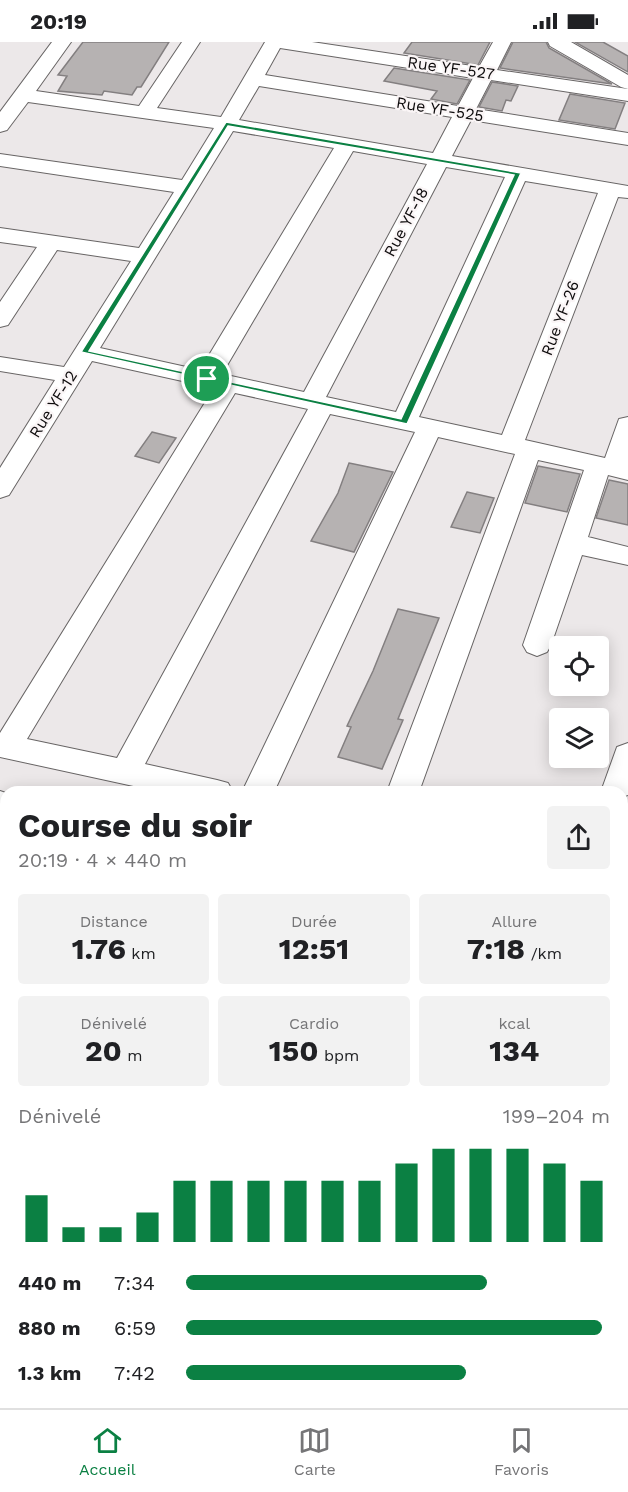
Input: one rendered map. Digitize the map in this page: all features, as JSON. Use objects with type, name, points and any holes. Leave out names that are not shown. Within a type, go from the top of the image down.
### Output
[{"type":"street","points":[[2,119],[62,42]]},
{"type":"street","points":[[145,112],[192,42]]},
{"type":"street","name":"Rue YF-527","points":[[274,42],[628,95]]},
{"type":"street","name":"Rue YF-12","points":[[0,489],[8,463],[85,352],[274,42]]},
{"type":"street","name":"Rue YF-18","points":[[125,772],[317,403],[439,160],[502,42]]},
{"type":"street","points":[[536,42],[561,44],[628,83]]},
{"type":"street","points":[[566,86],[628,63]]},
{"type":"street","name":"Rue YF-525","points":[[253,79],[628,139]]},
{"type":"street","points":[[22,95],[226,124],[619,191]]},
{"type":"street","points":[[189,786],[3,746],[218,381],[347,144]]},
{"type":"street","points":[[0,159],[187,187]]},
{"type":"street","points":[[261,786],[417,425],[518,173]]},
{"type":"street","name":"Rue YF-26","points":[[405,786],[519,448],[619,191]]},
{"type":"street","points":[[0,235],[145,256]]},
{"type":"street","points":[[0,320],[51,242]]},
{"type":"street","points":[[85,352],[614,468]]},
{"type":"street","points":[[0,364],[70,375]]},
{"type":"street","points":[[537,645],[571,543],[614,468],[628,425]]},
{"type":"street","points":[[571,543],[628,555]]},
{"type":"street","points":[[619,786],[628,755]]},
{"type":"building","points":[[83,42],[169,42],[141,87],[137,87],[132,95],[104,91],[102,95],[58,91],[67,76],[58,75]]},
{"type":"building","points":[[412,42],[490,42],[478,65],[404,53]]},
{"type":"building","points":[[513,42],[546,42],[549,48],[612,84],[500,68]]},
{"type":"building","points":[[575,42],[603,42],[628,56],[628,72]]},
{"type":"building","points":[[394,68],[470,80],[457,104],[431,99],[437,91],[384,81]]},
{"type":"building","points":[[492,82],[518,86],[511,101],[506,100],[502,111],[479,107]]},
{"type":"building","points":[[570,94],[625,103],[615,129],[559,120]]},
{"type":"building","points":[[152,432],[176,438],[159,463],[135,456]]},
{"type":"building","points":[[349,463],[393,472],[354,552],[311,541],[338,493]]},
{"type":"building","points":[[538,466],[580,474],[567,512],[525,503]]},
{"type":"building","points":[[609,480],[628,484],[628,525],[596,518]]},
{"type":"building","points":[[467,492],[494,498],[480,533],[451,527]]},
{"type":"building","points":[[398,609],[439,618],[398,719],[403,720],[382,769],[338,757],[351,727],[347,726],[373,671]]},
{"type":"route","points":[[226,124],[518,173],[404,422],[207,379],[85,352],[226,124]]}]
